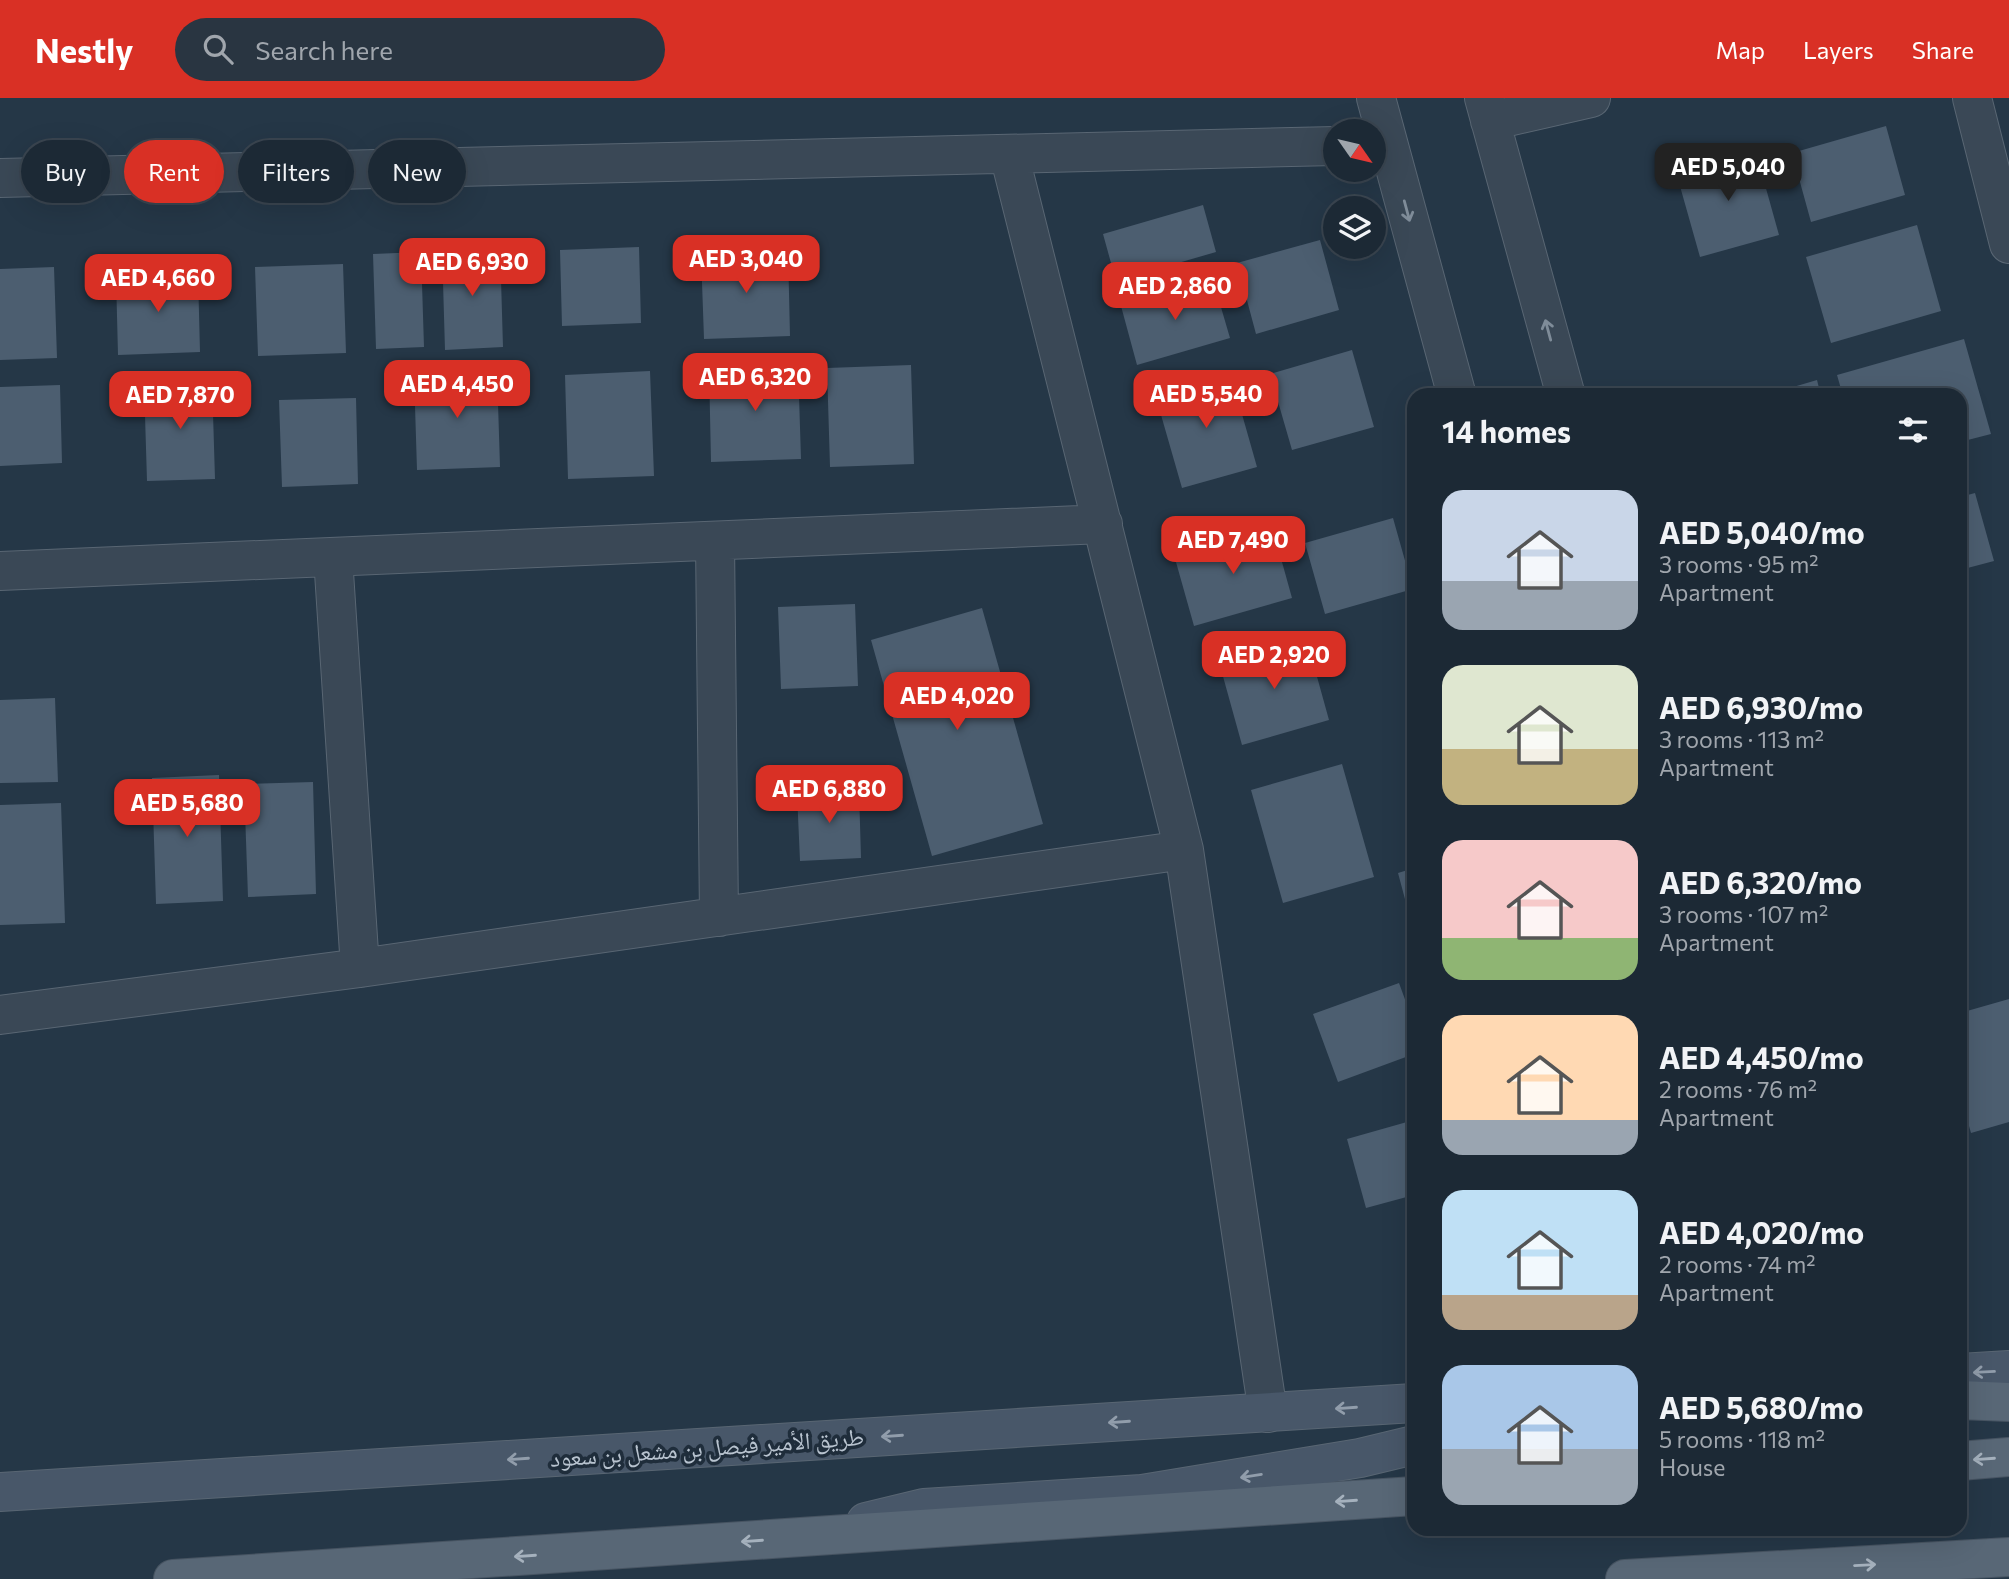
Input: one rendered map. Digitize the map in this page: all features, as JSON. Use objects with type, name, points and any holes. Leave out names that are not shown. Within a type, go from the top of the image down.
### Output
[{"type":"main road","points":[[1967,1373],[2009,1370]]},
{"type":"main road","points":[[1967,1400],[2009,1402]]},
{"type":"main road","name":"طريق الأمير فيصل بن مشعل بن سعود","points":[[0,1492],[1407,1404]]},
{"type":"main road","points":[[806,1537],[924,1508],[1142,1494],[1360,1458],[1407,1447]]},
{"type":"main road","points":[[1967,1460],[2009,1457]]},
{"type":"main road","points":[[173,1579],[1407,1496]]},
{"type":"main road","points":[[1625,1579],[2009,1557]]},
{"type":"street","points":[[1376,98],[1378,119]]},
{"type":"street","points":[[1564,388],[1487,109],[1591,98]]},
{"type":"street","points":[[1972,98],[2009,244]]},
{"type":"street","points":[[0,178],[1323,146]]},
{"type":"street","points":[[1009,154],[1184,850],[1268,1413]]},
{"type":"street","points":[[1386,162],[1455,388]]},
{"type":"street","points":[[0,571],[1102,524]]},
{"type":"street","points":[[715,541],[719,917]]},
{"type":"street","points":[[333,557],[360,968]]},
{"type":"street","points":[[0,1015],[360,968],[1184,850]]},
{"type":"building","points":[[1886,126],[1905,195],[1811,222],[1792,153]]},
{"type":"building","points":[[1755,149],[1779,235],[1700,257],[1676,172]]},
{"type":"building","points":[[1203,205],[1216,252],[1116,281],[1103,234]]},
{"type":"building","points":[[1917,225],[1941,311],[1831,343],[1806,257]]},
{"type":"building","points":[[1320,240],[1339,310],[1256,334],[1237,263]]},
{"type":"building","points":[[500,245],[503,347],[445,350],[442,248]]},
{"type":"building","points":[[639,247],[641,323],[562,326],[560,250]]},
{"type":"building","points":[[788,250],[790,336],[704,339],[701,254]]},
{"type":"building","points":[[421,252],[424,347],[376,349],[373,254]]},
{"type":"building","points":[[343,264],[346,353],[258,356],[255,267]]},
{"type":"building","points":[[54,267],[57,358],[0,360],[0,269]]},
{"type":"building","points":[[198,274],[200,352],[118,355],[116,277]]},
{"type":"building","points":[[1213,280],[1230,338],[1137,365],[1121,306]]},
{"type":"building","points":[[1964,339],[1991,434],[1967,440],[1967,388],[1841,388],[1837,375]]},
{"type":"building","points":[[1352,350],[1374,427],[1292,450],[1270,374]]},
{"type":"building","points":[[798,364],[801,459],[711,462],[709,367]]},
{"type":"building","points":[[911,365],[914,464],[830,467],[827,368]]},
{"type":"building","points":[[497,371],[500,467],[417,470],[414,374]]},
{"type":"building","points":[[650,371],[654,476],[568,479],[565,375]]},
{"type":"building","points":[[1230,372],[1257,467],[1182,488],[1155,394]]},
{"type":"building","points":[[212,380],[215,479],[147,481],[144,383]]},
{"type":"building","points":[[1817,380],[1819,388],[1790,388]]},
{"type":"building","points":[[60,385],[62,463],[0,466],[0,387]]},
{"type":"building","points":[[356,398],[358,484],[282,487],[279,400]]},
{"type":"building","points":[[1975,493],[1994,561],[1967,568],[1967,495]]},
{"type":"building","points":[[1393,518],[1407,568],[1407,591],[1325,614],[1305,543]]},
{"type":"building","points":[[1272,526],[1292,598],[1194,626],[1174,555]]},
{"type":"building","points":[[855,604],[858,686],[781,689],[778,607]]},
{"type":"building","points":[[982,608],[1043,824],[932,856],[871,640]]},
{"type":"building","points":[[1306,637],[1329,720],[1242,745],[1219,662]]},
{"type":"building","points":[[55,698],[58,782],[0,783],[0,700]]},
{"type":"building","points":[[1342,764],[1374,877],[1283,903],[1251,790]]},
{"type":"building","points":[[219,775],[223,901],[156,904],[152,778]]},
{"type":"building","points":[[313,782],[316,894],[248,897],[244,784]]},
{"type":"building","points":[[859,790],[861,858],[800,861],[797,793]]},
{"type":"building","points":[[61,803],[65,923],[0,925],[0,805]]},
{"type":"building","points":[[1407,870],[1407,907],[1398,873]]},
{"type":"building","points":[[1399,983],[1407,1005],[1407,1057],[1338,1082],[1313,1014]]},
{"type":"building","points":[[2009,999],[2009,1122],[1971,1133],[1967,1119],[1967,1011]]},
{"type":"building","points":[[1407,1122],[1407,1197],[1366,1208],[1347,1139]]}]
